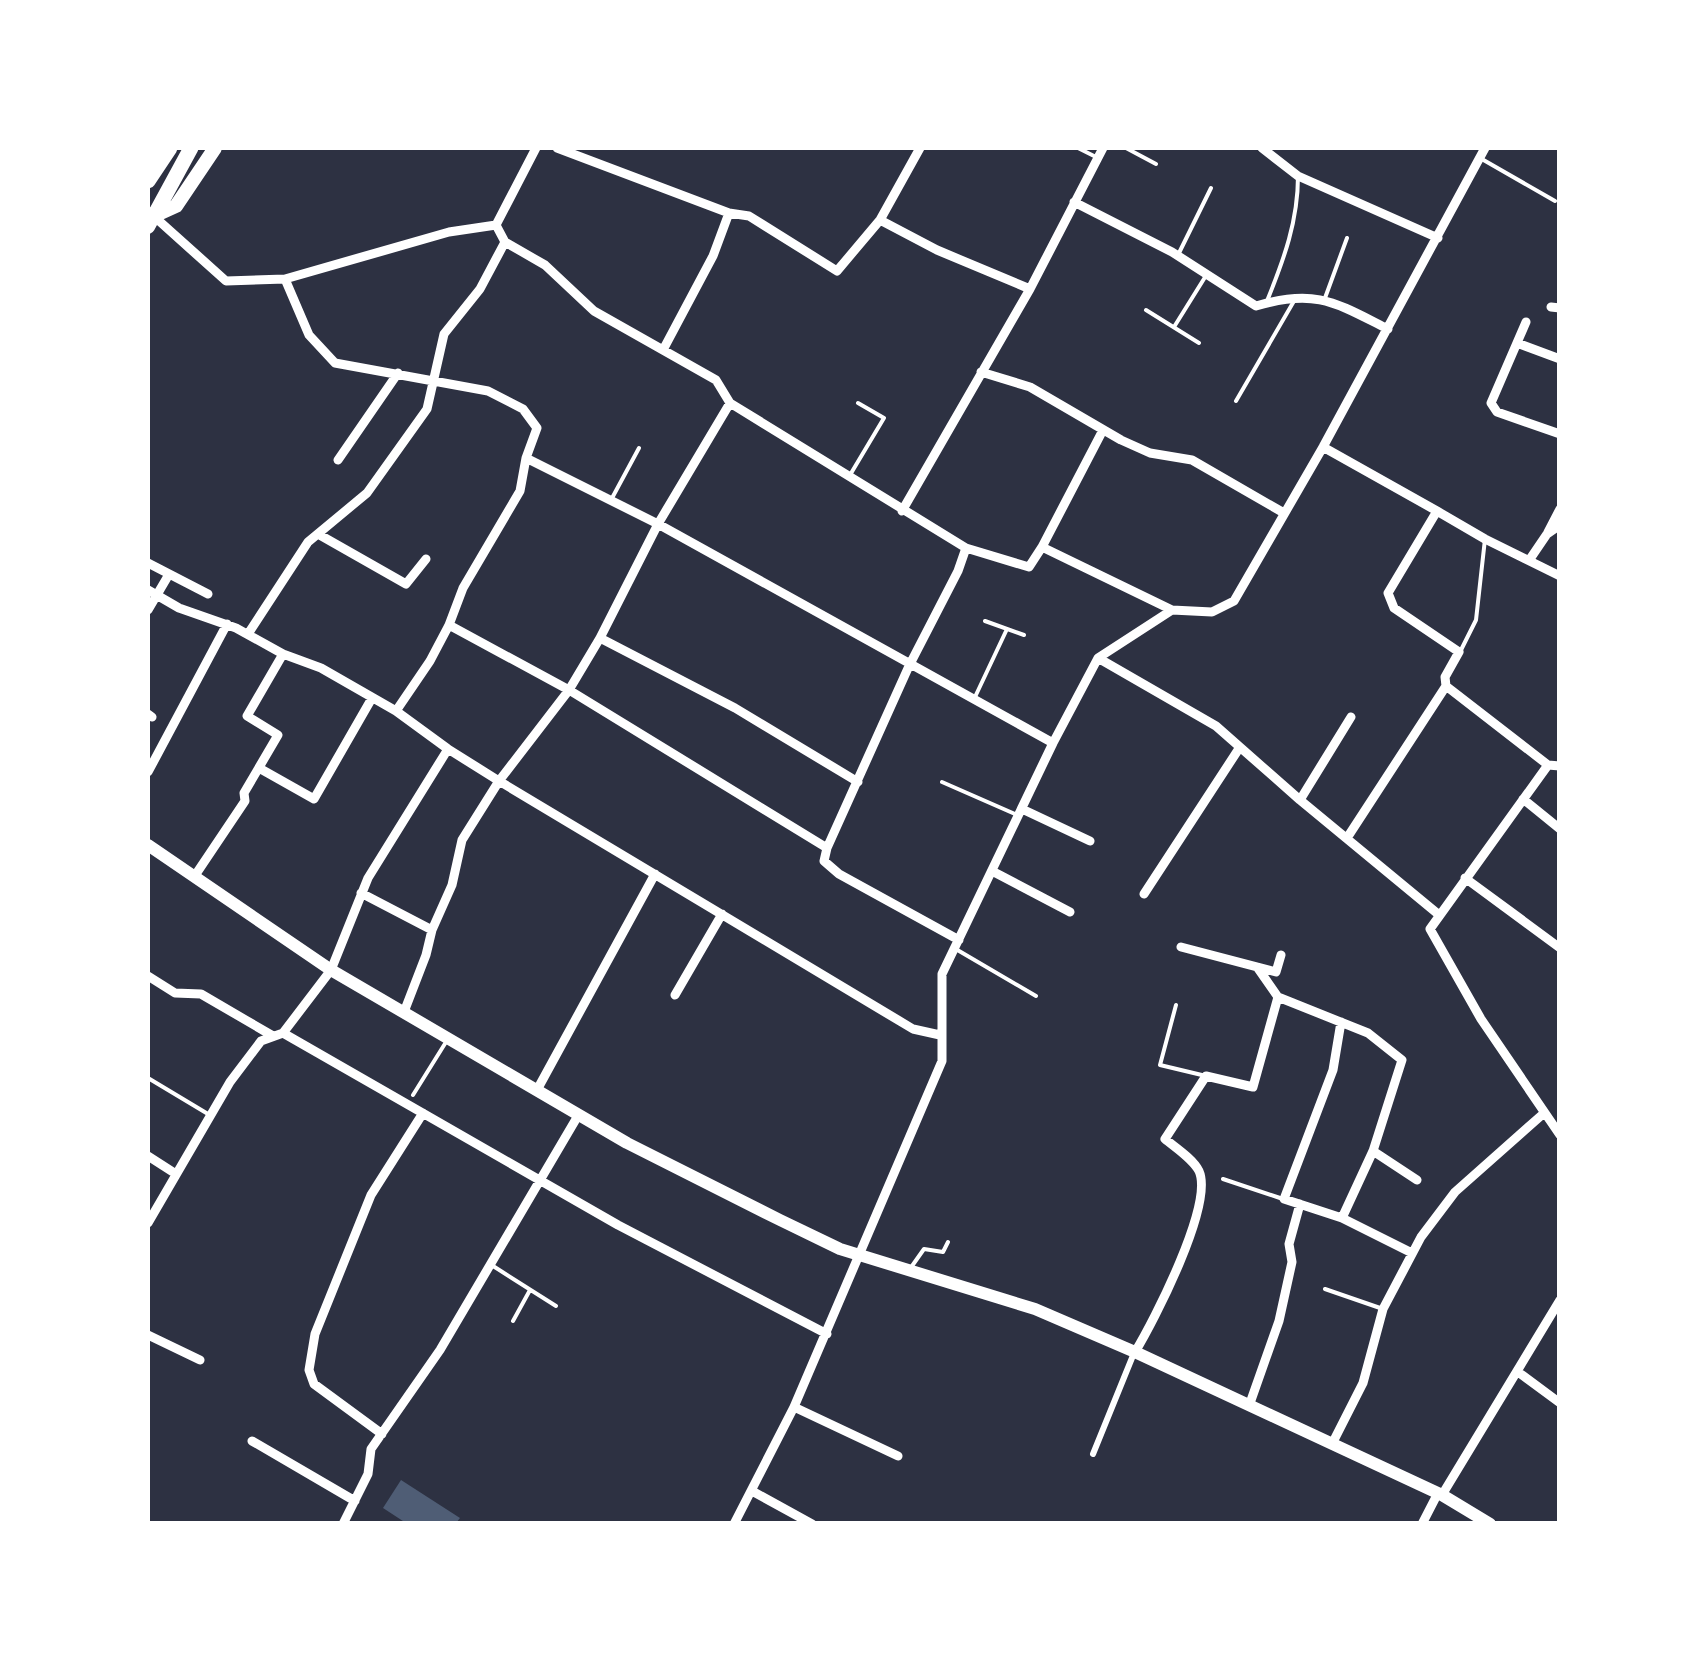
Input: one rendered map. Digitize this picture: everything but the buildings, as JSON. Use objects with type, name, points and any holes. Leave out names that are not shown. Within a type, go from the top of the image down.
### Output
[{"type":"highway","points":[[148,162],[154,148]]},
{"type":"highway","points":[[148,181],[170,148]]},
{"type":"highway","points":[[150,218],[191,148]]},
{"type":"highway","points":[[150,218],[176,206],[215,148]]},
{"type":"main road","points":[[148,845],[331,970],[579,1114],[780,1220],[840,1249],[1035,1309],[1440,1494],[1490,1524]]},
{"type":"street","points":[[496,225],[536,148]]},
{"type":"street","points":[[558,148],[729,213],[748,216],[837,272],[880,220],[920,148]]},
{"type":"street","points":[[902,511],[1030,289],[1103,148]]},
{"type":"street","points":[[1262,148],[1298,176],[1438,238]]},
{"type":"street","points":[[1042,547],[1172,610],[1212,612],[1234,601],[1323,447],[1482,152]]},
{"type":"street","points":[[1074,202],[1178,256],[1256,306],[1296,298],[1324,298],[1388,329]]},
{"type":"street","points":[[663,350],[713,256],[729,213]]},
{"type":"street","points":[[150,218],[226,281],[285,279],[449,232],[496,225]]},
{"type":"street","points":[[880,220],[938,250],[1030,289]]},
{"type":"street","points":[[496,225],[505,242],[545,266],[594,311],[716,380],[730,403],[966,548],[1029,567],[1103,430]]},
{"type":"street","points":[[248,634],[308,542],[367,493],[428,410],[444,334],[480,289],[505,242]]},
{"type":"street","points":[[285,279],[309,335],[335,363],[488,391],[523,410],[537,428],[520,491],[463,588],[449,625],[396,711]]},
{"type":"street","points":[[1526,322],[1491,402],[1498,412],[1560,434]]},
{"type":"street","points":[[1516,344],[1560,359]]},
{"type":"street","points":[[981,372],[1030,387],[1150,453],[1192,460],[1284,512]]},
{"type":"street","points":[[338,460],[398,373]]},
{"type":"street","points":[[404,1012],[452,885],[462,840],[498,780],[569,690],[658,524],[730,403]]},
{"type":"street","points":[[1323,447],[1484,539],[1530,558],[1560,576]]},
{"type":"street","points":[[526,458],[658,524],[1053,744]]},
{"type":"street","points":[[1530,558],[1560,509]]},
{"type":"street","points":[[1347,838],[1446,686],[1446,677],[1460,652],[1394,608],[1388,593],[1437,511]]},
{"type":"street","points":[[1547,534],[1560,525]]},
{"type":"street","points":[[318,534],[406,584],[426,559]]},
{"type":"street","points":[[956,944],[839,874],[824,861],[909,666],[966,548]]},
{"type":"street","points":[[148,563],[208,594]]},
{"type":"street","points":[[148,610],[152,592],[168,576]]},
{"type":"street","points":[[152,592],[179,608],[226,624],[283,654],[321,668],[396,711],[448,750],[914,1029],[940,1035]]},
{"type":"street","points":[[734,1524],[794,1407],[942,1062],[942,974],[956,944],[1098,658],[1172,610]]},
{"type":"street","points":[[148,772],[226,624]]},
{"type":"street","points":[[449,625],[569,690],[827,848]]},
{"type":"street","points":[[600,638],[735,708],[858,782]]},
{"type":"street","points":[[194,877],[245,801],[244,794],[278,735],[247,716],[283,654]]},
{"type":"street","points":[[1098,658],[1216,726],[1438,914]]},
{"type":"street","points":[[1446,686],[1554,765],[1523,799],[1430,929],[1481,1019],[1560,1135]]},
{"type":"street","points":[[259,768],[314,799],[372,698]]},
{"type":"street","points":[[1300,800],[1351,717]]},
{"type":"street","points":[[1144,894],[1240,747]]},
{"type":"street","points":[[148,1223],[230,1082],[261,1041],[278,1034],[331,970],[360,893],[448,750]]},
{"type":"street","points":[[1523,799],[1560,829]]},
{"type":"street","points":[[1020,812],[1090,841]]},
{"type":"street","points":[[992,871],[1070,912]]},
{"type":"street","points":[[537,1090],[655,874]]},
{"type":"street","points":[[1465,878],[1560,948]]},
{"type":"street","points":[[360,893],[432,930]]},
{"type":"street","points":[[675,994],[722,914]]},
{"type":"street","points":[[1181,947],[1276,972],[1281,955]]},
{"type":"street","points":[[1258,967],[1278,997],[1368,1033],[1402,1060],[1372,1150],[1342,1218]]},
{"type":"street","points":[[148,976],[175,993],[201,994],[278,1034],[618,1225],[826,1334]]},
{"type":"street","points":[[1093,1454],[1199,1210],[1202,1192],[1198,1166],[1165,1139],[1206,1076],[1253,1087],[1278,997]]},
{"type":"street","points":[[1342,1022],[1333,1070],[1284,1199],[1342,1218],[1412,1253]]},
{"type":"street","points":[[382,1434],[314,1384],[309,1370],[316,1334],[371,1195],[423,1113]]},
{"type":"street","points":[[343,1524],[368,1474],[371,1449],[440,1350],[579,1114]]},
{"type":"street","points":[[1332,1444],[1362,1383],[1383,1308],[1412,1253],[1455,1192],[1543,1114]]},
{"type":"street","points":[[1372,1150],[1417,1180]]},
{"type":"street","points":[[148,1156],[176,1174]]},
{"type":"street","points":[[1248,1406],[1279,1320],[1292,1262],[1289,1244],[1300,1204]]},
{"type":"street","points":[[1422,1524],[1560,1300]]},
{"type":"street","points":[[148,1335],[200,1360]]},
{"type":"street","points":[[1518,1372],[1560,1402]]},
{"type":"street","points":[[794,1407],[898,1456]]},
{"type":"street","points":[[252,1441],[355,1501]]},
{"type":"street","points":[[752,1490],[812,1524]]},
{"type":"lane","points":[[1078,148],[1098,158]]},
{"type":"lane","points":[[1126,148],[1156,164]]},
{"type":"lane","points":[[1482,152],[1555,201]]},
{"type":"lane","points":[[1266,303],[1298,212],[1298,176]]},
{"type":"lane","points":[[1178,256],[1211,188]]},
{"type":"lane","points":[[1324,298],[1347,238]]},
{"type":"lane","points":[[1174,327],[1207,274]]},
{"type":"lane","points":[[1236,400],[1296,298]]},
{"type":"lane","points":[[1146,310],[1199,343]]},
{"type":"lane","points":[[849,477],[884,418],[858,403]]},
{"type":"lane","points":[[611,500],[639,448]]},
{"type":"lane","points":[[1460,652],[1476,620],[1484,539]]},
{"type":"lane","points":[[986,621],[1024,635]]},
{"type":"lane","points":[[974,701],[1007,629]]},
{"type":"lane","points":[[942,782],[1020,812]]},
{"type":"lane","points":[[956,944],[1036,996]]},
{"type":"lane","points":[[1176,1005],[1160,1065],[1206,1076]]},
{"type":"lane","points":[[412,1095],[448,1038]]},
{"type":"lane","points":[[148,1078],[210,1115]]},
{"type":"lane","points":[[1223,1179],[1284,1199]]},
{"type":"lane","points":[[910,1270],[924,1249],[943,1252],[948,1242]]},
{"type":"lane","points":[[490,1265],[556,1306]]},
{"type":"lane","points":[[1326,1289],[1383,1308]]},
{"type":"lane","points":[[512,1321],[530,1290]]},
{"type":"water","points":[[401,1480],[460,1518],[456,1523],[406,1523],[383,1508]]}]
